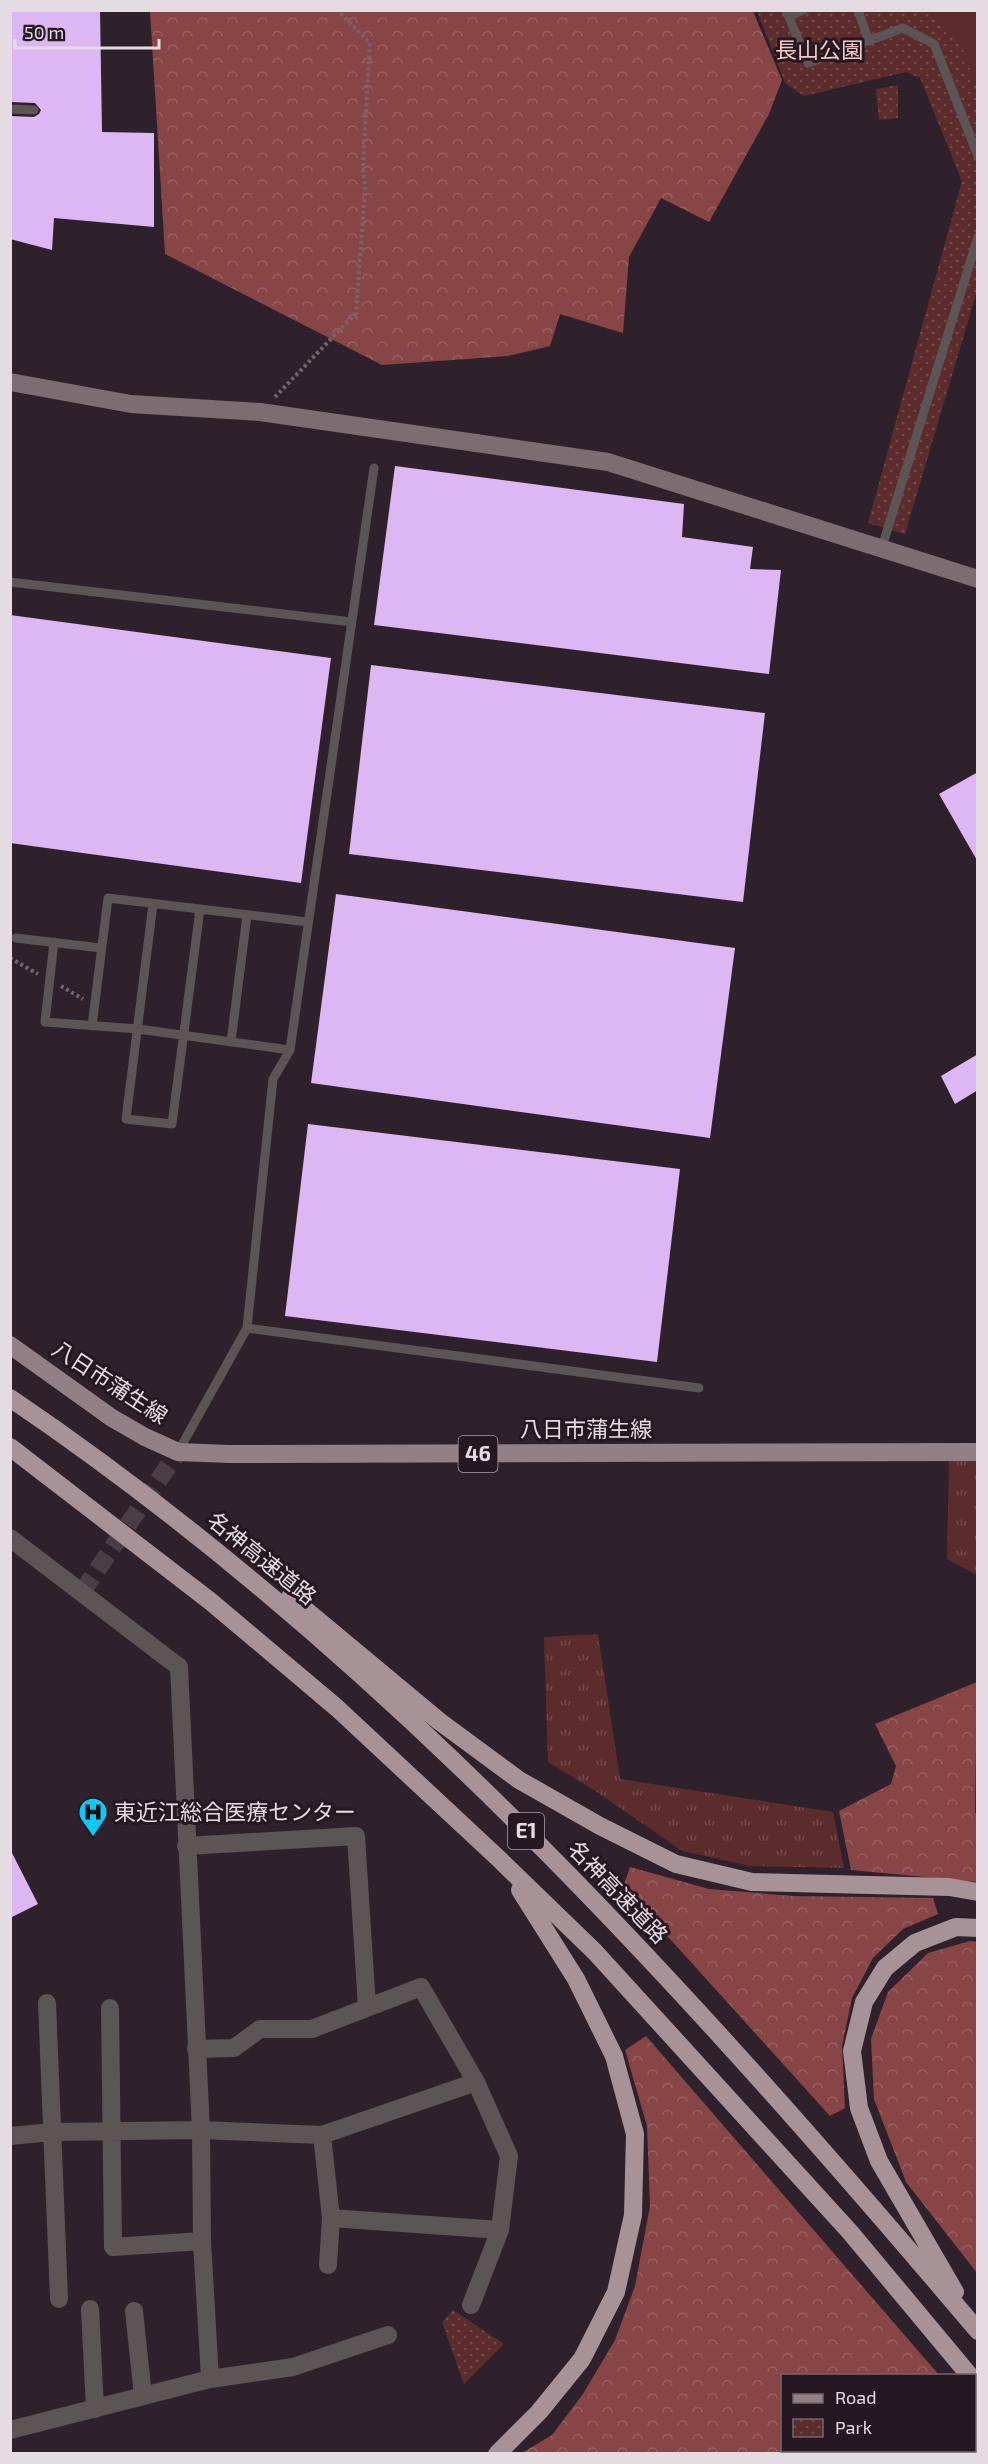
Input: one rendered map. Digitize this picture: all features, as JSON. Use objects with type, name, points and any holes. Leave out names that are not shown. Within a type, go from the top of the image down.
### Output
[{"type":"highway","name":"名神高速道路","points":[[10,1398],[70,1438],[238,1567],[365,1677],[486,1792],[627,1933],[878,2214],[977,2331]]},
{"type":"highway","points":[[70,1438],[245,1558],[439,1720],[519,1780],[600,1826],[675,1864],[752,1882],[949,1887],[978,1892]]},
{"type":"highway","name":"E1","points":[[10,1447],[201,1593],[256,1639],[337,1708],[498,1858],[595,1952],[659,2022],[850,2232],[968,2374]]},
{"type":"highway","points":[[497,2454],[539,2412],[582,2359],[616,2292],[633,2215],[635,2134],[614,2056],[581,1989],[538,1917],[498,1858]]},
{"type":"highway","points":[[977,2331],[879,2161],[859,2108],[852,2051],[864,2002],[885,1968],[915,1943],[956,1927],[978,1928]]},
{"type":"main road","name":"八日市蒲生線","points":[[10,1345],[112,1418],[178,1452],[229,1454],[978,1452]]},
{"type":"street","points":[[10,382],[131,404],[261,412],[608,462],[978,579]]},
{"type":"street","points":[[10,1538],[179,1667],[201,2130],[202,2241],[210,2379]]},
{"type":"street","points":[[186,1846],[356,1836],[368,2007]]},
{"type":"street","points":[[196,2049],[234,2048],[260,2029],[312,2029],[421,1987],[476,2082],[509,2156],[500,2230],[471,2305]]},
{"type":"street","points":[[46,2003],[59,2299]]},
{"type":"street","points":[[110,2008],[113,2247],[202,2241]]},
{"type":"street","points":[[10,2136],[52,2132],[201,2130],[322,2135],[476,2082]]},
{"type":"street","points":[[322,2135],[331,2218],[328,2265]]},
{"type":"street","points":[[331,2218],[500,2230]]},
{"type":"street","points":[[90,2309],[95,2409]]},
{"type":"street","points":[[135,2311],[143,2396]]},
{"type":"street","points":[[10,2430],[210,2379],[293,2367],[388,2334]]},
{"type":"lane","points":[[803,10],[788,13],[808,63],[903,28],[934,44],[978,156]]},
{"type":"lane","points":[[858,10],[869,41]]},
{"type":"lane","points":[[10,108],[34,110]]},
{"type":"lane","points":[[882,547],[978,237]]},
{"type":"lane","points":[[178,1452],[247,1328],[273,1079],[290,1050],[374,468]]},
{"type":"lane","points":[[10,582],[352,622]]},
{"type":"lane","points":[[92,1026],[108,898],[308,922]]},
{"type":"lane","points":[[153,904],[126,1119],[172,1124],[200,909]]},
{"type":"lane","points":[[231,1042],[248,915]]},
{"type":"lane","points":[[16,938],[101,948]]},
{"type":"lane","points":[[54,942],[45,1022],[138,1029],[290,1050]]},
{"type":"lane","points":[[247,1328],[699,1388]]},
{"type":"path","points":[[261,412],[356,313],[365,190],[363,166],[370,43],[341,14],[340,10]]},
{"type":"green space","points":[[150,11],[753,11],[782,80],[769,114],[709,222],[661,198],[629,257],[623,333],[560,314],[550,346],[508,356],[382,365],[165,254]]},
{"type":"green space","name":"長山公園","points":[[757,11],[977,11],[977,291],[905,534],[868,523],[962,181],[920,78],[906,72],[804,96],[785,83]]},
{"type":"green space","points":[[920,11],[977,11],[977,85],[963,50],[940,19]]},
{"type":"green space","points":[[898,85],[898,118],[879,120],[876,89]]},
{"type":"green space","points":[[949,1460],[977,1460],[977,1575],[947,1559]]},
{"type":"green space","points":[[598,1634],[620,1779],[833,1812],[844,1868],[750,1866],[682,1851],[597,1792],[548,1762],[544,1637]]},
{"type":"green space","points":[[977,1682],[975,1813],[978,1814],[977,1882],[851,1870],[839,1811],[891,1784],[896,1766],[875,1724]]},
{"type":"green space","points":[[630,1867],[709,1889],[793,1896],[933,1898],[938,1914],[903,1929],[873,1958],[852,1998],[842,2046],[845,2108],[830,2116],[623,1887]]},
{"type":"green space","points":[[970,1941],[978,1942],[977,2273],[906,2182],[874,2099],[871,2039],[888,1992],[928,1953]]},
{"type":"green space","points":[[646,2036],[938,2374],[781,2374],[781,2452],[913,2452],[910,2454],[522,2453],[552,2435],[583,2394],[615,2340],[635,2286],[650,2206],[647,2126],[625,2050]]},
{"type":"green space","points":[[453,2310],[504,2344],[464,2384],[442,2322]]},
{"type":"building","points":[[10,10],[100,10],[102,132],[154,133],[154,227],[54,218],[52,250],[10,239],[10,116],[34,117],[41,110],[35,103],[10,102]]},
{"type":"building","points":[[395,466],[684,504],[682,537],[753,547],[750,569],[781,570],[769,674],[374,625]]},
{"type":"building","points":[[10,615],[331,658],[301,883],[10,843]]},
{"type":"building","points":[[371,665],[765,713],[743,902],[349,854]]},
{"type":"building","points":[[978,772],[978,862],[939,794]]},
{"type":"building","points":[[336,894],[735,948],[710,1138],[311,1083]]},
{"type":"building","points":[[978,1054],[978,1090],[955,1104],[941,1076]]},
{"type":"building","points":[[308,1124],[680,1169],[657,1362],[285,1316]]},
{"type":"building","points":[[10,1849],[38,1904],[10,1918]]},
{"type":"tunnel","points":[[82,1592],[178,1452]]},
{"type":"place","name":"東近江総合医療センター","points":[[93,1838]]}]
